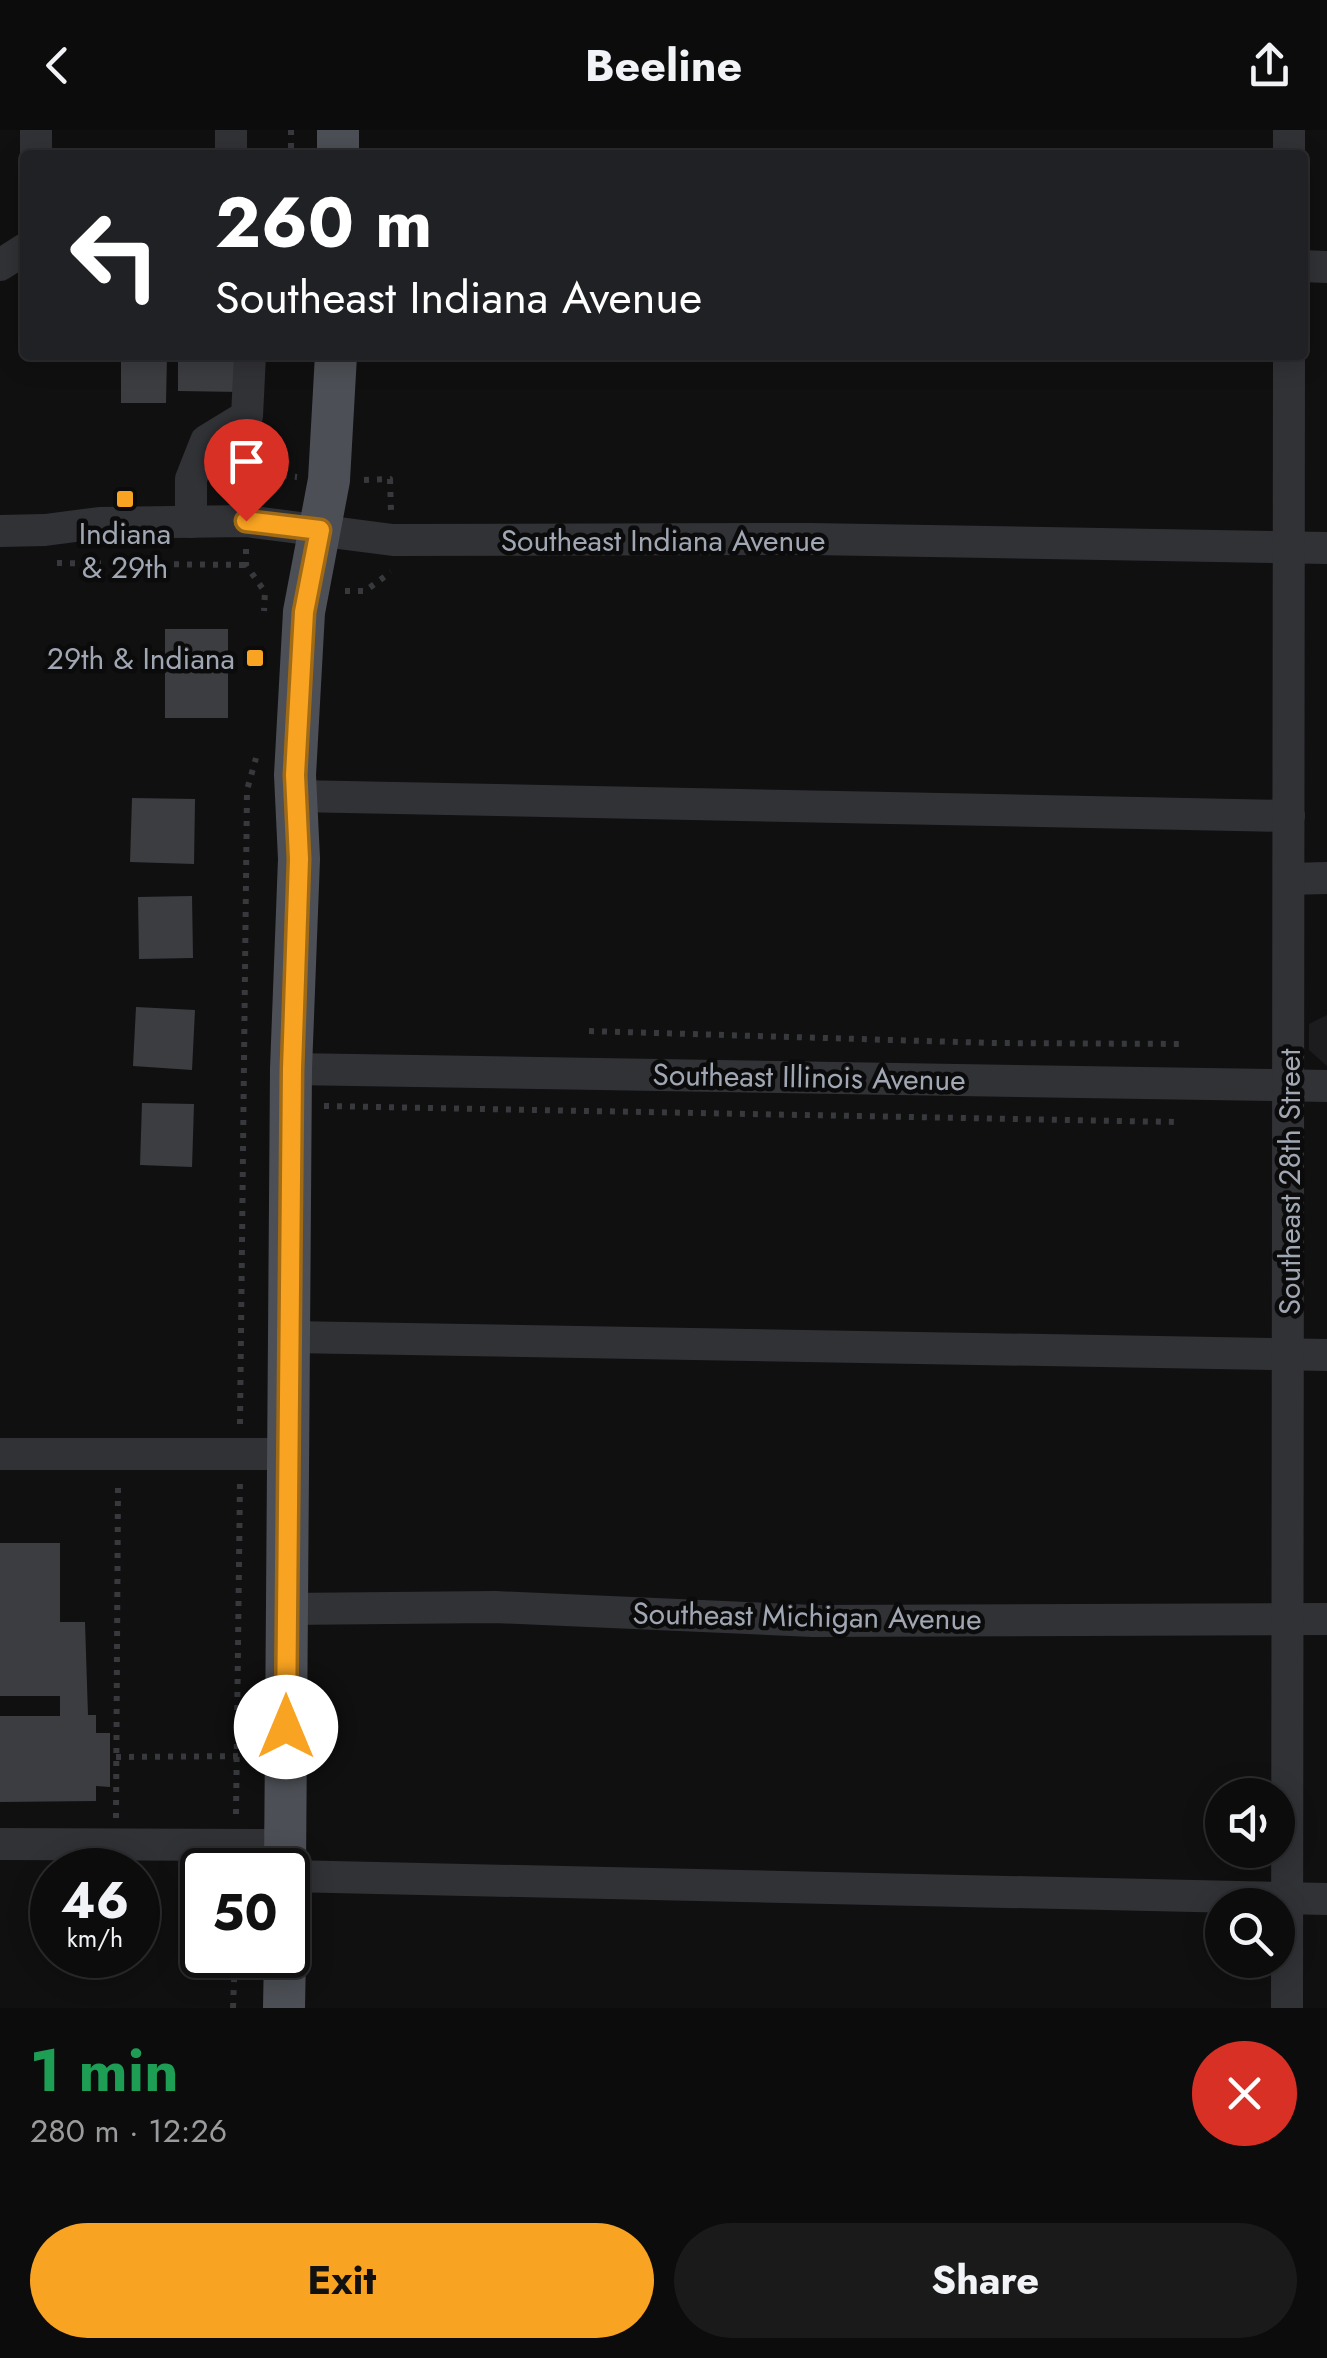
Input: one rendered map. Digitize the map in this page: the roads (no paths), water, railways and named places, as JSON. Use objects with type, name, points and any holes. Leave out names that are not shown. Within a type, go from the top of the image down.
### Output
[{"type":"main road","points":[[286,1848],[292,1069],[299,859],[295,796],[304,612],[329,480],[336,360]]},
{"type":"main road","points":[[284,2008],[285,1978]]},
{"type":"street","points":[[191,522],[191,479],[206,441],[247,416],[250,360]]},
{"type":"street","name":"Southeast 28th Street","points":[[1286,1888],[1289,360]]},
{"type":"street","name":"Southeast Indiana Avenue","points":[[0,531],[99,523],[246,521],[392,540],[811,539],[1327,548]]},
{"type":"street","points":[[295,796],[1289,816]]},
{"type":"street","points":[[1289,879],[1327,878]]},
{"type":"street","name":"Southeast Illinois Avenue","points":[[292,1069],[1327,1086]]},
{"type":"street","points":[[290,1338],[1327,1355]]},
{"type":"street","points":[[0,1454],[288,1454]]},
{"type":"street","name":"Southeast Michigan Avenue","points":[[286,1609],[495,1607],[814,1621],[1327,1619]]},
{"type":"street","points":[[0,1844],[244,1848]]},
{"type":"street","points":[[310,1865],[1205,1896]]},
{"type":"street","points":[[1295,1899],[1327,1899]]},
{"type":"street","name":"Southeast 28th Street","points":[[1287,1978],[1287,2008]]},
{"type":"place","name":"Indiana & 29th","points":[[125,499]]},
{"type":"place","name":"29th & Indiana","points":[[255,658]]}]
